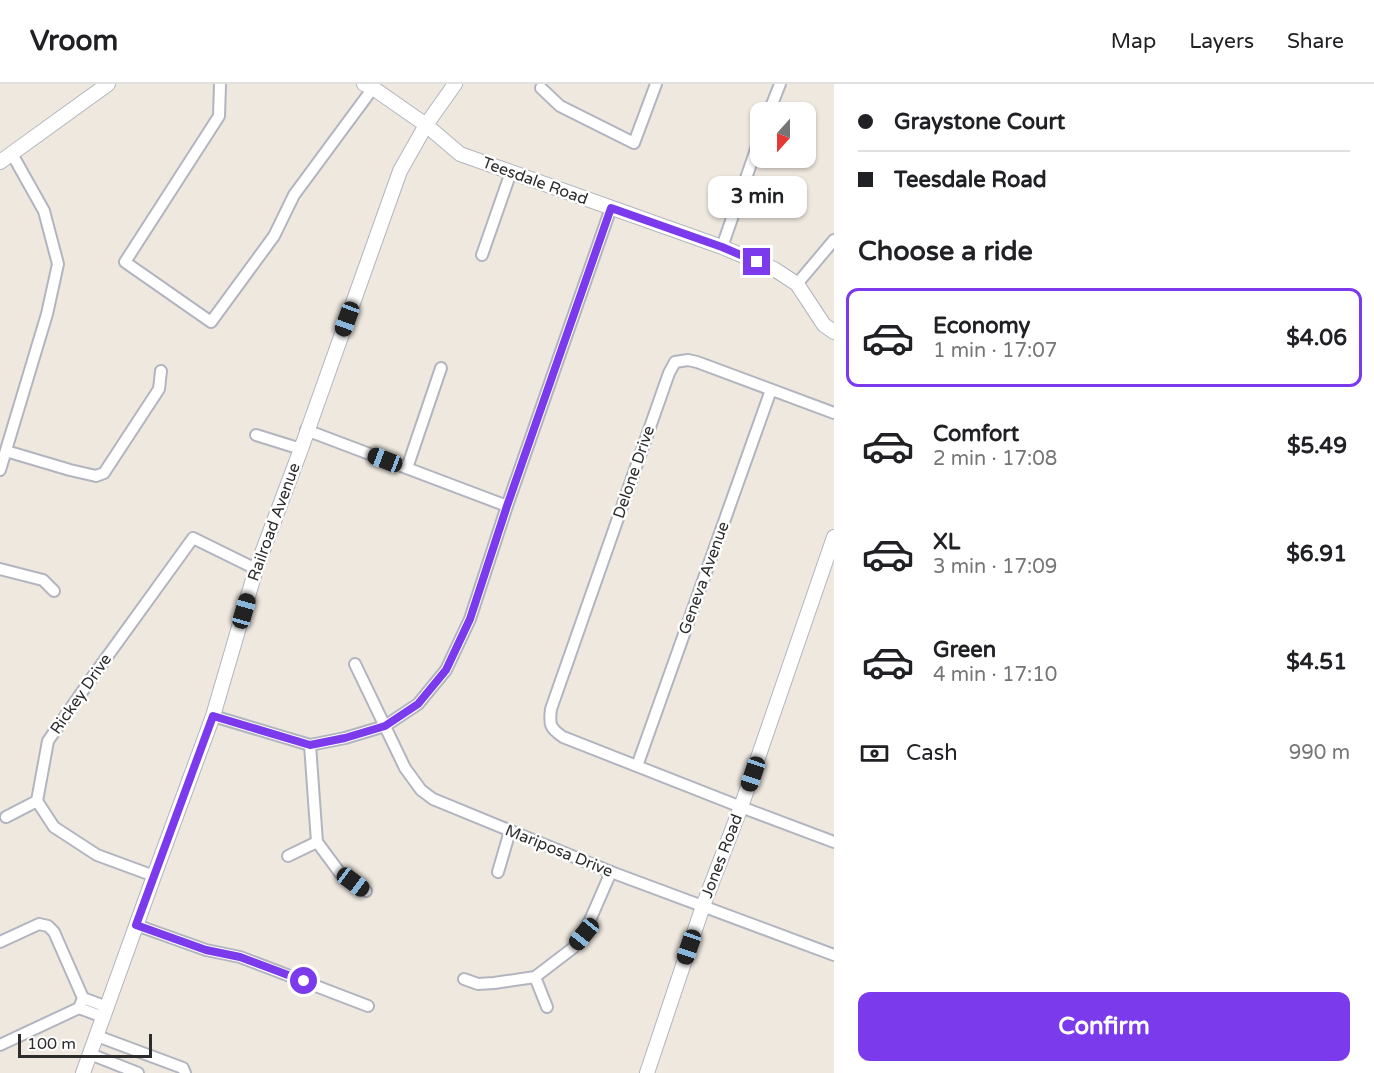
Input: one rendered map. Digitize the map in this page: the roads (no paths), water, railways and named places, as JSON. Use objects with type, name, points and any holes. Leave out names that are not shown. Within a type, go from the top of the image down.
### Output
[{"type":"street","points":[[0,162],[108,84]]},
{"type":"street","points":[[220,84],[219,116],[124,262],[211,322],[274,236],[294,195],[368,86]]},
{"type":"street","name":"Railroad Avenue","points":[[84,1073],[213,716],[256,568],[400,171],[426,125],[455,84]]},
{"type":"street","points":[[541,88],[560,106],[634,143],[656,84]]},
{"type":"street","points":[[774,102],[780,84]]},
{"type":"street","name":"Teesdale Road","points":[[368,86],[426,125],[460,154],[722,247],[774,269],[797,284],[824,325],[834,332]]},
{"type":"street","points":[[0,470],[47,314],[57,264],[44,211],[12,154]]},
{"type":"street","points":[[722,247],[750,167]]},
{"type":"street","points":[[482,255],[511,172]]},
{"type":"street","points":[[213,716],[310,745],[345,738],[385,726],[418,704],[446,670],[470,619],[611,208]]},
{"type":"street","points":[[797,284],[834,240]]},
{"type":"street","name":"Delone Drive","points":[[637,766],[563,737],[553,730],[550,720],[551,709],[672,365],[682,360],[696,362],[834,413]]},
{"type":"street","points":[[407,468],[441,368]]},
{"type":"street","points":[[6,451],[96,476],[104,473],[159,390],[161,371]]},
{"type":"street","name":"Geneva Avenue","points":[[637,766],[771,390]]},
{"type":"street","points":[[306,430],[507,506]]},
{"type":"street","points":[[256,435],[301,449]]},
{"type":"street","name":"Jones Road","points":[[647,1073],[703,906],[741,807],[834,537]]},
{"type":"street","name":"Rickey Drive","points":[[37,801],[48,741],[90,679],[193,538],[256,568]]},
{"type":"street","points":[[0,569],[43,580],[54,591]]},
{"type":"street","name":"Mariposa Drive","points":[[356,664],[405,768],[421,790],[433,799],[611,872],[834,955]]},
{"type":"street","points":[[310,745],[317,842],[340,873],[366,891]]},
{"type":"street","points":[[637,766],[834,842]]},
{"type":"street","points":[[6,817],[37,801],[54,827],[97,855],[154,876]]},
{"type":"street","points":[[498,872],[510,831]]},
{"type":"street","points":[[288,856],[317,842]]},
{"type":"street","points":[[464,979],[478,984],[494,984],[535,977],[573,948],[584,934],[611,872]]},
{"type":"street","points":[[0,942],[39,924],[48,926],[54,932],[81,1003]]},
{"type":"street","points":[[136,925],[206,950],[240,957],[368,1006]]},
{"type":"street","points":[[535,977],[547,1007]]},
{"type":"street","points":[[0,1045],[81,1003],[105,1012]]},
{"type":"street","points":[[97,1036],[183,1068],[186,1073]]},
{"type":"street","points":[[90,1054],[138,1073]]}]
